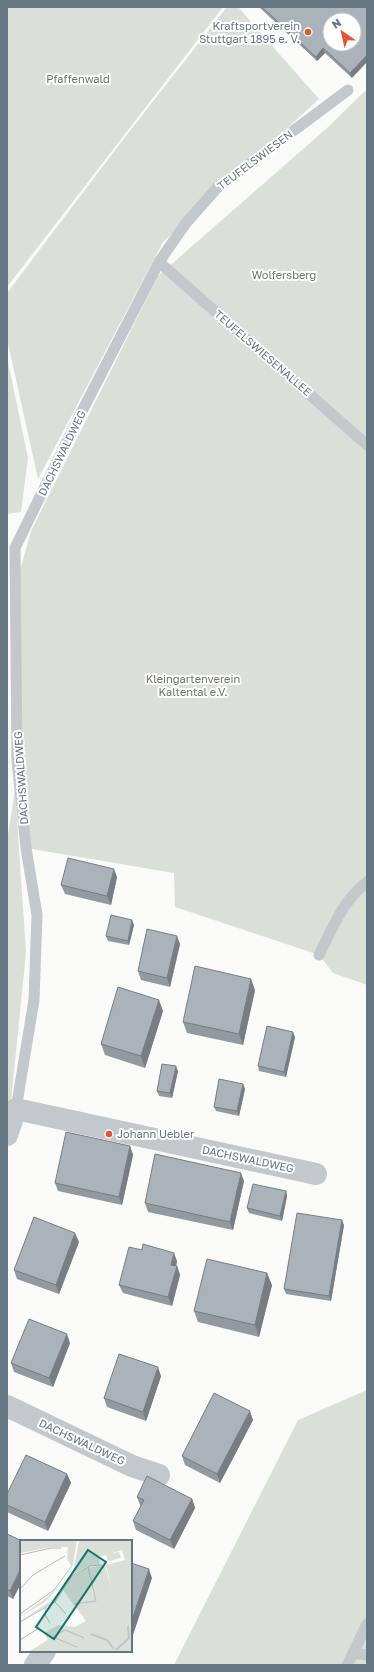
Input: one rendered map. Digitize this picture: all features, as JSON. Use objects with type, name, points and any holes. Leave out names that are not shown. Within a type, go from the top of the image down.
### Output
[{"type":"street","name":"DACHSWALDWEG","points":[[7,1135],[16,1109],[316,1174]]},
{"type":"street","name":"DACHSWALDWEG","points":[[7,1406],[132,1466],[159,1475]]},
{"type":"street","points":[[35,1665],[44,1652]]},
{"type":"lane","name":"TEUFELSWIESEN","points":[[159,262],[186,223],[217,188],[348,90]]},
{"type":"lane","name":"TEUFELSWIESENALLEE","points":[[159,262],[367,445]]},
{"type":"lane","name":"DACHSWALDWEG","points":[[16,1109],[34,1000],[37,915],[26,848],[17,761],[15,548],[79,417],[159,262]]},
{"type":"lane","points":[[319,955],[342,908],[367,882]]},
{"type":"lane","points":[[347,1665],[367,1624]]},
{"type":"lane","points":[[353,1652],[367,1655]]},
{"type":"green space","name":"Pfaffenwald","points":[[7,7],[223,7],[7,287]]},
{"type":"green space","points":[[227,7],[238,7],[319,99],[163,242],[38,479],[7,339],[7,293],[125,137]]},
{"type":"green space","name":"Kleingartenverein Kaltental e.V.","points":[[367,89],[367,985],[333,973],[319,955],[175,907],[174,873],[26,848],[17,761],[20,571],[31,531],[158,276],[326,129]]},
{"type":"green space","points":[[7,357],[28,458],[21,512],[7,514]]},
{"type":"green space","points":[[15,790],[26,953],[10,1111],[7,1120],[7,841]]},
{"type":"green space","points":[[367,1390],[367,1665],[174,1665],[298,1420]]},
{"type":"building","name":"Kraftsportverein Stuttgart 1895 e. V.","points":[[262,7],[367,7],[367,55],[350,73],[327,52],[362,52],[362,12],[322,12],[322,49],[316,57]]},
{"type":"building","points":[[68,858],[114,869],[107,896],[61,885]]},
{"type":"building","points":[[111,915],[132,920],[128,941],[106,936]]},
{"type":"building","points":[[147,929],[177,936],[167,978],[138,971]]},
{"type":"building","points":[[195,966],[251,979],[239,1034],[183,1022]]},
{"type":"building","points":[[118,987],[159,1000],[141,1056],[101,1044]]},
{"type":"building","points":[[267,1026],[293,1032],[284,1072],[258,1066]]},
{"type":"building","points":[[162,1064],[176,1066],[170,1093],[157,1091]]},
{"type":"building","points":[[219,1079],[243,1084],[237,1111],[214,1107]]},
{"type":"building","points":[[66,1132],[130,1146],[119,1197],[55,1183]]},
{"type":"building","points":[[155,1154],[241,1173],[230,1222],[145,1203]]},
{"type":"building","points":[[253,1184],[286,1191],[280,1216],[247,1208]]},
{"type":"building","points":[[297,1213],[342,1220],[329,1296],[284,1289]]},
{"type":"building","points":[[34,1217],[75,1233],[56,1285],[14,1270]]},
{"type":"building","points":[[143,1244],[174,1253],[171,1265],[177,1266],[168,1297],[119,1285],[129,1247],[142,1250]]},
{"type":"building","points":[[207,1259],[267,1273],[255,1325],[194,1311]]},
{"type":"building","points":[[29,1319],[67,1334],[49,1378],[11,1363]]},
{"type":"building","points":[[119,1354],[158,1367],[143,1412],[104,1398]]},
{"type":"building","points":[[214,1393],[250,1411],[217,1474],[182,1456]]},
{"type":"building","points":[[26,1455],[67,1474],[45,1522],[7,1505],[7,1494]]},
{"type":"building","points":[[147,1476],[192,1499],[170,1540],[133,1521],[144,1500],[137,1497]]},
{"type":"building","points":[[7,1534],[20,1540],[20,1570],[10,1591],[7,1589]]},
{"type":"building","points":[[132,1563],[149,1569],[132,1620]]},
{"type":"place","name":"Kraftsportverein Stuttgart 1895 e. V.","points":[[308,32]]},
{"type":"place","name":"Johann Uebler","points":[[109,1134]]},
{"type":"park label","name":"Wolfersberg","points":[[284,275]]}]
